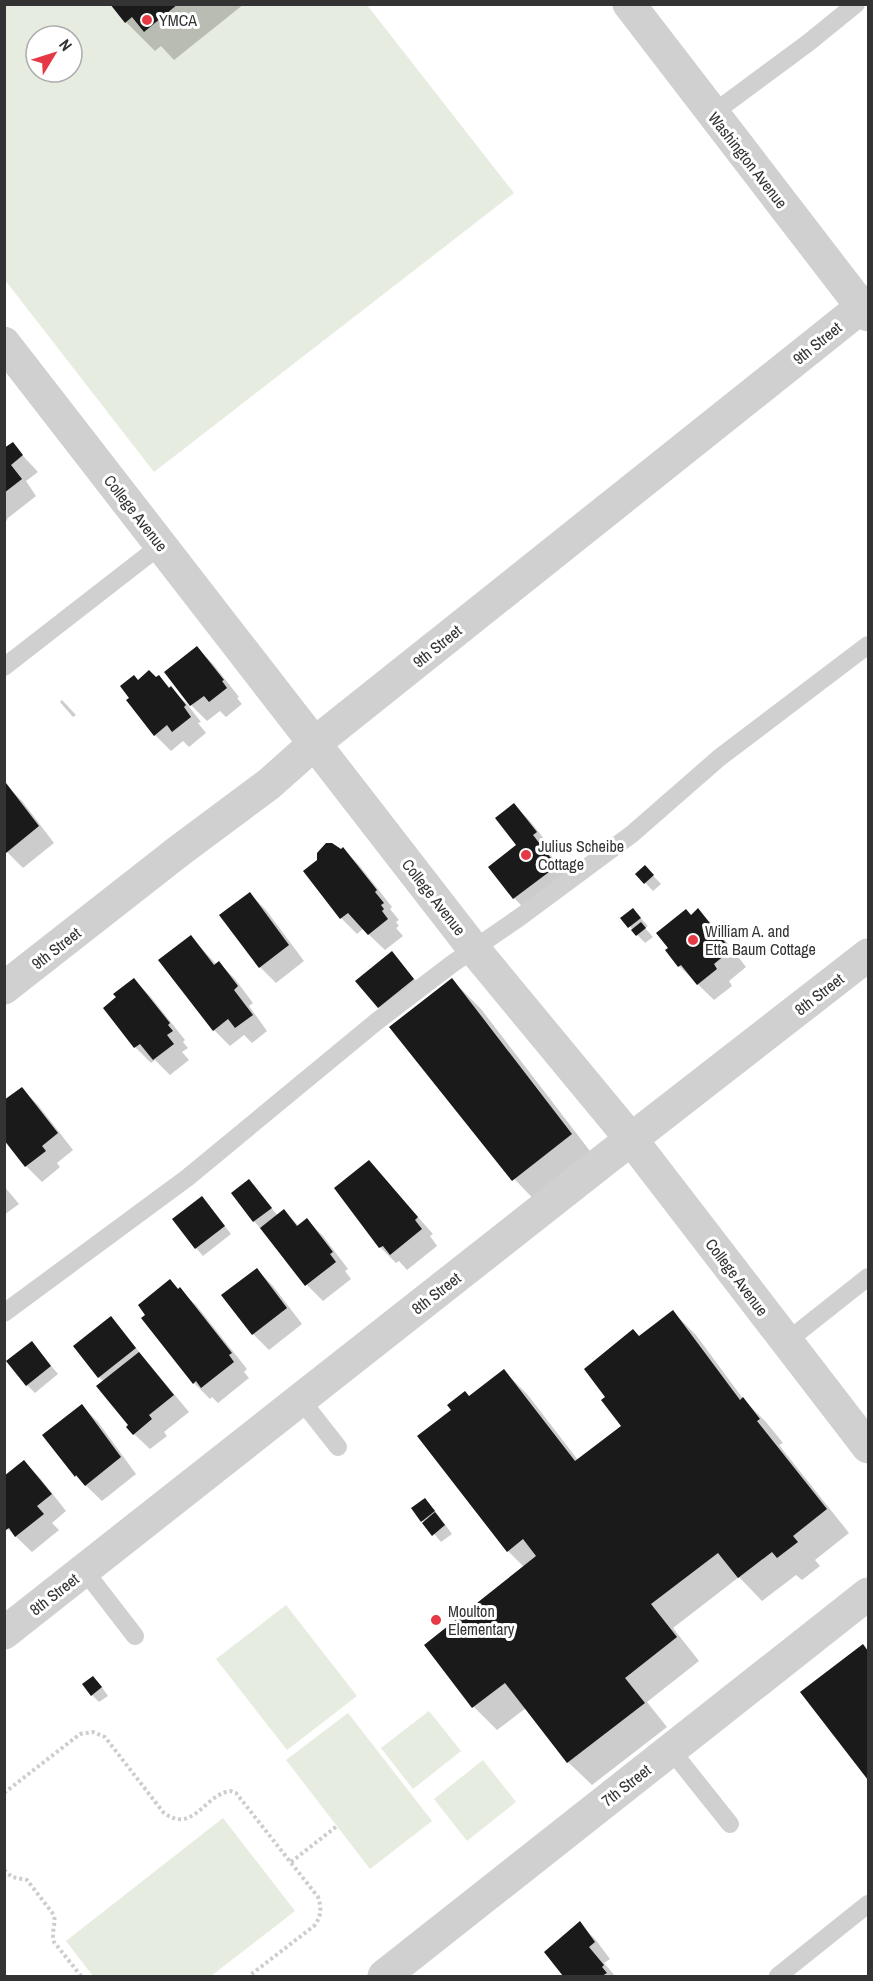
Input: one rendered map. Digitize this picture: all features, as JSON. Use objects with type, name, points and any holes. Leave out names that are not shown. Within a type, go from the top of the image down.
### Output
[{"type":"street","name":"Washington Avenue","points":[[628,4],[866,308]]},
{"type":"street","name":"9th Street","points":[[4,988],[179,851],[269,784],[315,743],[866,308]]},
{"type":"street","name":"College Avenue","points":[[5,346],[473,948],[631,1139],[868,1447]]},
{"type":"street","name":"8th Street","points":[[4,1633],[868,955]]},
{"type":"street","name":"7th Street","points":[[384,1977],[868,1594]]},
{"type":"lane","points":[[712,114],[808,43],[856,4]]},
{"type":"lane","points":[[4,667],[161,545]]},
{"type":"lane","points":[[4,1313],[187,1178],[376,1022],[473,948],[520,918],[632,834],[719,758],[868,645]]},
{"type":"lane","points":[[786,1342],[868,1277]]},
{"type":"lane","points":[[301,1400],[338,1447]]},
{"type":"lane","points":[[84,1570],[135,1636]]},
{"type":"lane","points":[[671,1750],[730,1824]]},
{"type":"lane","points":[[778,1977],[868,1904]]},
{"type":"path","points":[[4,1793],[80,1734],[93,1732],[105,1737],[169,1816],[177,1819],[191,1817],[221,1794],[231,1791],[240,1797],[291,1862],[321,1905],[318,1920],[314,1926],[249,1977]]},
{"type":"path","points":[[291,1862],[337,1826]]},
{"type":"path","points":[[4,1869],[12,1877],[27,1880],[54,1915],[52,1936],[54,1941],[81,1977]]},
{"type":"shaded area","points":[[5,5],[367,5],[514,193],[154,472],[5,280]]},
{"type":"shaded area","points":[[286,1605],[357,1696],[287,1750],[216,1659]]},
{"type":"shaded area","points":[[429,1711],[461,1751],[413,1789],[381,1748]]},
{"type":"shaded area","points":[[348,1713],[432,1821],[370,1869],[286,1760]]},
{"type":"shaded area","points":[[483,1760],[516,1802],[467,1841],[434,1799]]},
{"type":"shaded area","points":[[223,1818],[295,1911],[211,1976],[93,1976],[66,1941]]},
{"type":"building","name":"YMCA","points":[[110,4],[178,4],[144,32],[132,17],[125,23]]},
{"type":"building","points":[[13,442],[23,455],[11,465],[22,479],[4,493],[4,448]]},
{"type":"building","points":[[197,646],[224,680],[222,681],[227,688],[209,702],[204,696],[190,706],[164,672]]},
{"type":"building","points":[[149,670],[156,677],[159,675],[169,688],[171,686],[186,705],[184,707],[191,717],[172,732],[167,725],[154,736],[126,700],[129,698],[120,686],[134,675],[138,680]]},
{"type":"building","points":[[6,783],[39,826],[6,853],[4,784]]},
{"type":"building","name":"Julius Scheibe Cottage","points":[[514,803],[537,832],[533,835],[557,866],[513,899],[488,867],[516,845],[495,818]]},
{"type":"building","points":[[326,843],[332,843],[341,849],[343,847],[377,890],[375,892],[384,903],[381,905],[384,909],[382,911],[388,919],[368,935],[348,913],[340,919],[303,871],[317,860],[317,853]]},
{"type":"building","points":[[645,865],[654,875],[644,884],[635,874]]},
{"type":"building","points":[[250,892],[289,945],[259,968],[219,915]]},
{"type":"building","points":[[633,908],[641,918],[628,928],[620,918]]},
{"type":"building","name":"William A. and Etta Baum Cottage","points":[[698,908],[731,950],[714,964],[717,969],[697,985],[681,965],[678,967],[665,950],[668,948],[656,933],[686,909],[691,915]]},
{"type":"building","points":[[641,922],[646,928],[636,936],[631,930]]},
{"type":"building","points":[[191,935],[214,965],[219,961],[238,986],[234,990],[253,1015],[235,1028],[228,1019],[213,1031],[158,960]]},
{"type":"building","points":[[392,951],[414,979],[378,1008],[355,981]]},
{"type":"building","points":[[134,978],[170,1023],[168,1025],[173,1031],[167,1035],[174,1044],[153,1060],[140,1044],[134,1048],[103,1008],[116,997],[113,994]]},
{"type":"building","points":[[452,978],[572,1134],[512,1181],[389,1027]]},
{"type":"building","points":[[22,1087],[58,1133],[42,1146],[46,1151],[25,1167],[4,1140],[4,1100]]},
{"type":"building","points":[[369,1160],[418,1217],[415,1220],[422,1229],[390,1255],[383,1246],[379,1248],[334,1188]]},
{"type":"building","points":[[249,1179],[272,1208],[253,1222],[231,1193]]},
{"type":"building","points":[[202,1196],[225,1226],[195,1249],[172,1219]]},
{"type":"building","points":[[284,1209],[297,1226],[307,1218],[333,1252],[330,1254],[336,1262],[305,1286],[260,1228]]},
{"type":"building","points":[[257,1268],[287,1308],[252,1335],[221,1295]]},
{"type":"building","points":[[170,1279],[178,1289],[180,1287],[232,1353],[229,1355],[234,1362],[201,1388],[196,1381],[193,1384],[141,1318],[145,1315],[138,1305]]},
{"type":"building","points":[[673,1310],[740,1400],[743,1397],[760,1419],[757,1421],[827,1509],[793,1536],[798,1542],[777,1558],[772,1552],[738,1578],[718,1553],[651,1604],[677,1637],[625,1678],[645,1703],[567,1763],[505,1683],[472,1708],[424,1645],[536,1556],[523,1539],[507,1552],[417,1436],[451,1410],[447,1405],[465,1391],[469,1396],[504,1369],[575,1461],[621,1426],[601,1400],[605,1397],[584,1369],[633,1329],[639,1336]]},
{"type":"building","points":[[111,1316],[136,1348],[98,1378],[73,1346]]},
{"type":"building","points":[[32,1341],[51,1366],[26,1386],[6,1361]]},
{"type":"building","points":[[139,1352],[174,1395],[149,1415],[152,1419],[133,1435],[126,1427],[128,1425],[96,1386]]},
{"type":"building","points":[[82,1404],[121,1457],[85,1486],[76,1475],[75,1477],[42,1435]]},
{"type":"building","points":[[24,1460],[52,1494],[37,1506],[44,1514],[15,1537],[9,1528],[6,1530],[4,1527],[4,1476]]},
{"type":"building","points":[[425,1498],[435,1511],[421,1522],[411,1508]]},
{"type":"building","points":[[435,1512],[445,1525],[432,1536],[422,1523]]},
{"type":"building","points":[[863,1644],[868,1651],[868,1780],[800,1692]]},
{"type":"building","points":[[93,1676],[102,1687],[91,1696],[82,1684]]},
{"type":"building","points":[[580,1921],[595,1942],[589,1947],[604,1965],[602,1967],[607,1973],[602,1976],[563,1976],[544,1952]]},
{"type":"place","name":"YMCA","points":[[147,20]]},
{"type":"place","name":"Julius Scheibe Cottage","points":[[526,855]]},
{"type":"place","name":"William A. and Etta Baum Cottage","points":[[693,940]]},
{"type":"place","name":"Moulton Elementary","points":[[436,1620]]}]
